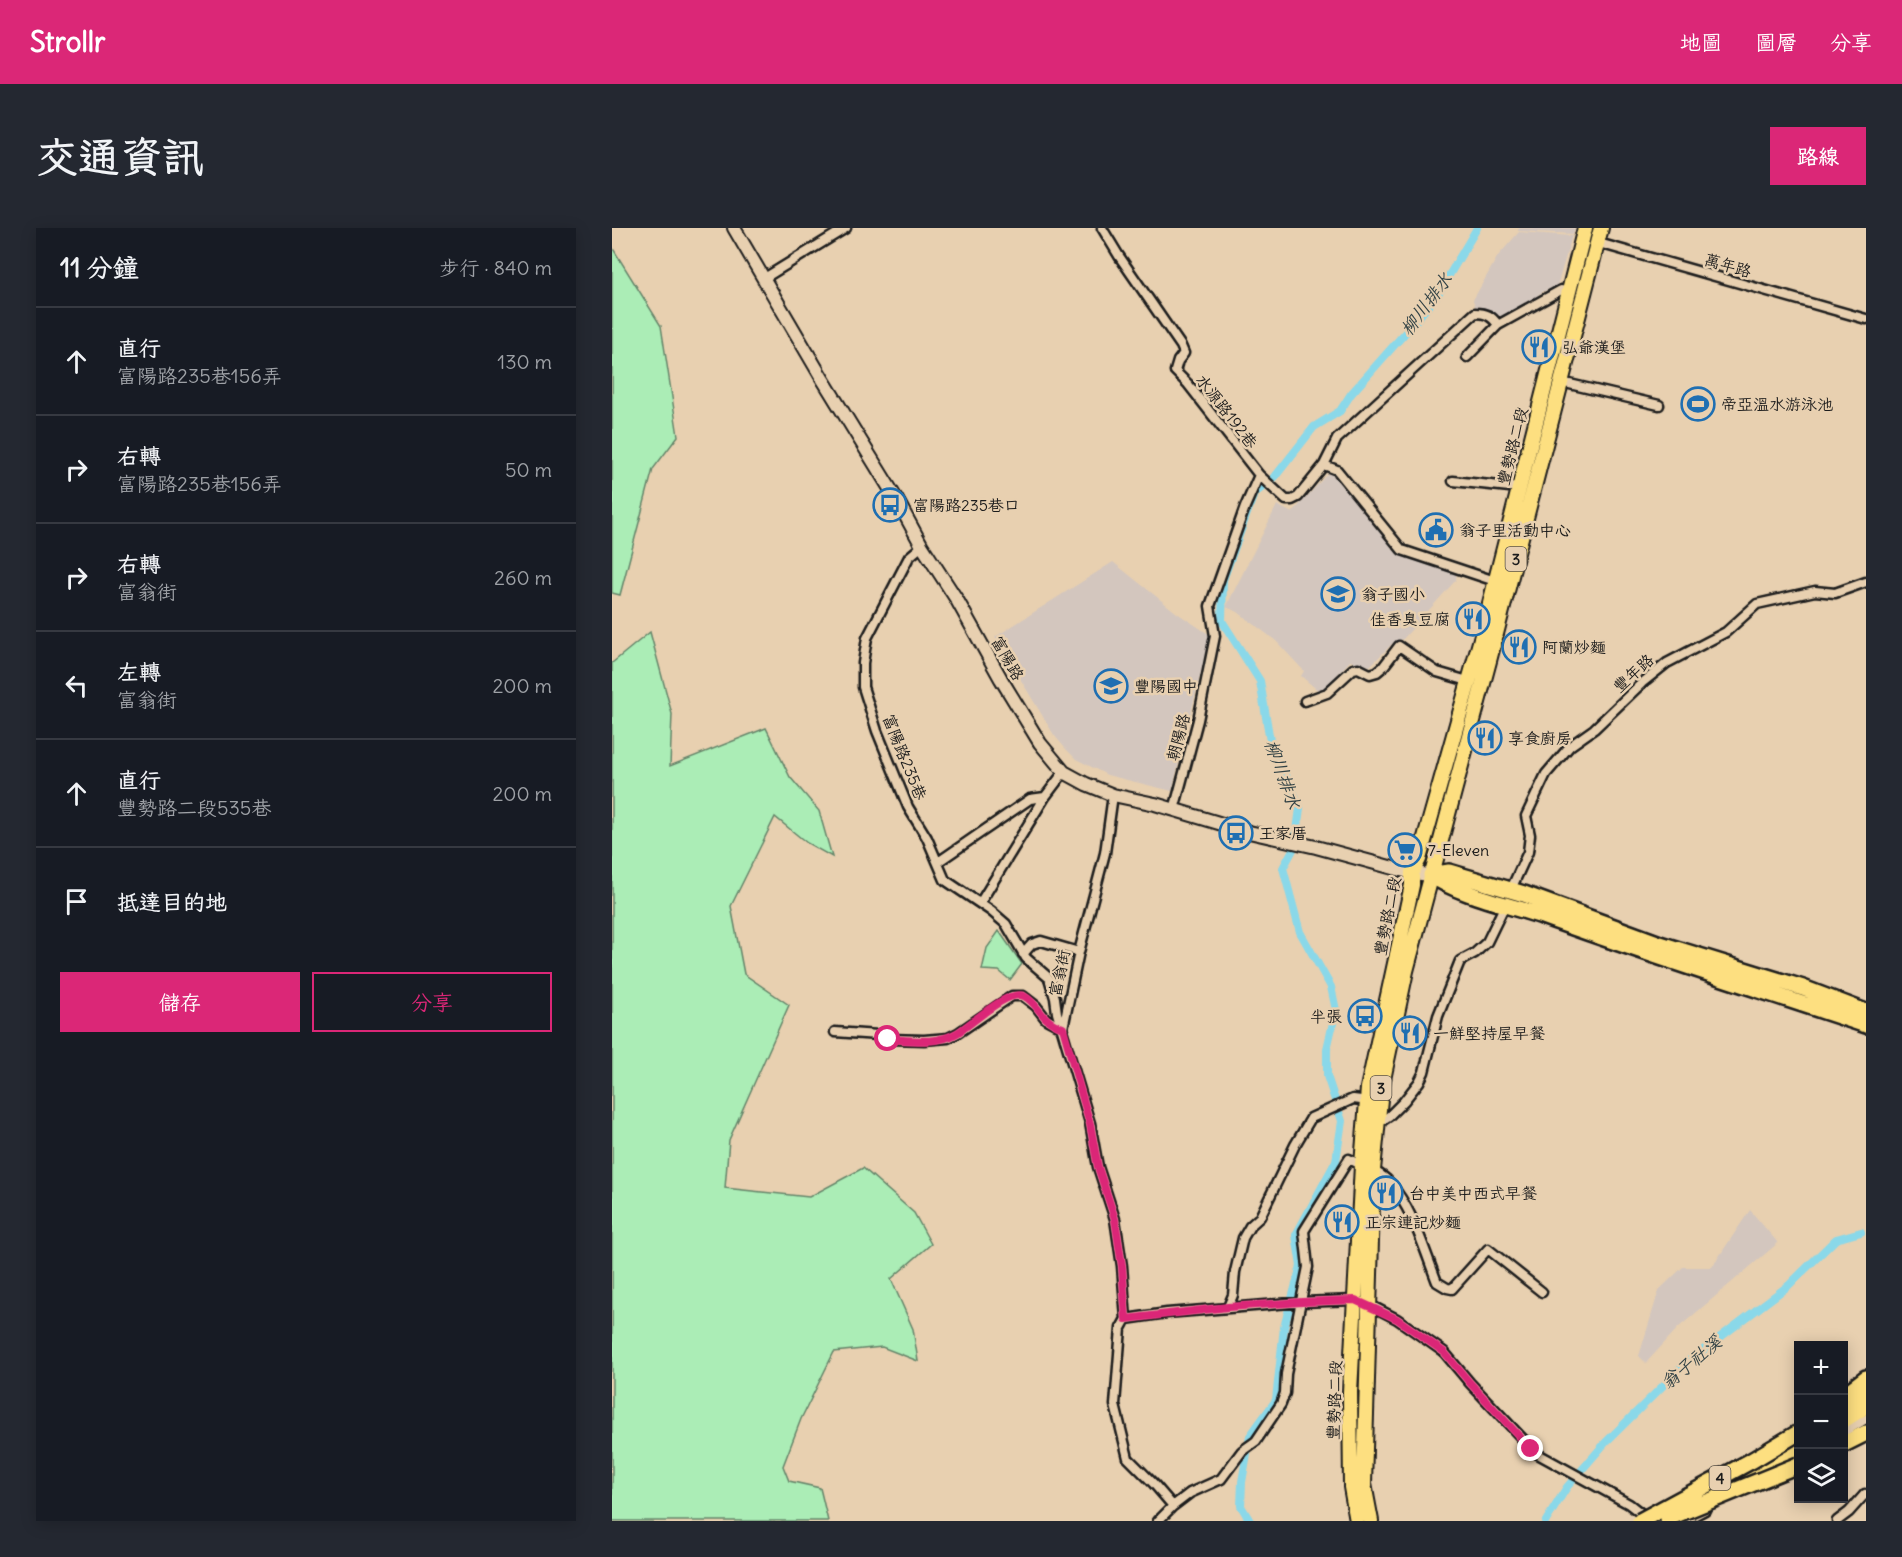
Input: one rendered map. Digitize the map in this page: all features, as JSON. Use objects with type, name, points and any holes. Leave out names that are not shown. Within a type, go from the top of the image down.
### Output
[{"type":"highway","points":[[1431,875],[1445,885],[1658,950],[1803,988],[1866,1011]]},
{"type":"highway","points":[[1658,950],[1866,1024]]},
{"type":"highway","points":[[1848,1392],[1866,1378]]},
{"type":"highway","points":[[1848,1401],[1866,1390]]},
{"type":"highway","points":[[1848,1416],[1866,1405]]},
{"type":"highway","points":[[1751,1461],[1794,1431]]},
{"type":"highway","points":[[1848,1442],[1866,1433]]},
{"type":"highway","name":"4","points":[[1645,1519],[1794,1435]]},
{"type":"highway","name":"4","points":[[1666,1520],[1794,1449]]},
{"type":"highway","points":[[1666,1520],[1794,1467]]},
{"type":"main road","name":"豐勢路二段","points":[[1357,1521],[1351,1487],[1350,1392],[1355,1300],[1380,1034],[1412,885],[1412,873],[1419,859],[1468,681],[1502,584],[1561,382],[1601,228]]},
{"type":"main road","name":"豐勢路二段","points":[[1371,1521],[1364,1484],[1370,1305],[1367,1168],[1377,1124],[1373,1102],[1431,875],[1481,693],[1519,488],[1584,234]]},
{"type":"street","name":"富陽路","points":[[734,228],[897,500],[922,546],[957,600],[990,661],[1040,743],[1064,772],[1113,795],[1136,799],[1249,832],[1412,873],[1431,875]]},
{"type":"street","points":[[763,279],[846,228]]},
{"type":"street","name":"水源路192巷","points":[[1102,228],[1181,346],[1184,353],[1178,361],[1176,371],[1259,475],[1286,500],[1292,500],[1298,497],[1324,465]]},
{"type":"street","name":"萬年路","points":[[1584,234],[1597,242],[1866,319]]},
{"type":"street","points":[[1467,357],[1498,325],[1561,290],[1568,293]]},
{"type":"street","points":[[1498,325],[1485,313],[1475,313],[1337,439],[1324,465],[1337,470],[1402,550],[1502,584]]},
{"type":"street","points":[[1561,382],[1659,405]]},
{"type":"street","name":"朝陽路","points":[[1174,810],[1198,720],[1215,636],[1210,606],[1245,507],[1259,475]]},
{"type":"street","points":[[1453,481],[1519,488]]},
{"type":"street","name":"富陽路235巷","points":[[922,546],[909,557],[867,638],[862,663],[863,687],[877,731],[908,807],[927,838],[945,880],[980,903],[1006,924],[1026,958],[1049,978],[1063,1028]]},
{"type":"street","name":"豐年路","points":[[1512,887],[1525,861],[1528,848],[1530,834],[1526,816],[1546,774],[1570,746],[1594,729],[1642,683],[1667,663],[1726,632],[1757,604],[1815,591],[1835,593],[1866,582]]},
{"type":"street","points":[[1305,701],[1327,693],[1353,669],[1358,668],[1370,674],[1377,672],[1399,646],[1437,672],[1468,681],[1481,693]]},
{"type":"street","points":[[980,903],[1045,797],[1064,772]]},
{"type":"street","name":"富翁街","points":[[1113,795],[1105,853],[1079,952],[1063,1028],[1090,1124],[1098,1167],[1115,1219],[1122,1266],[1126,1319],[1121,1328],[1115,1405],[1117,1419],[1128,1458],[1173,1506]]},
{"type":"street","points":[[938,862],[1030,799],[1045,797]]},
{"type":"street","points":[[1377,1124],[1396,1108],[1419,1082],[1424,1071],[1434,1029],[1460,961],[1475,953],[1486,942],[1503,909]]},
{"type":"street","points":[[1023,954],[1032,944],[1041,940],[1079,952]]},
{"type":"street","points":[[836,1032],[879,1035],[888,1039],[948,1038],[1012,996],[1023,996],[1036,1006],[1046,1019],[1063,1028]]},
{"type":"street","points":[[1228,1307],[1233,1295],[1235,1272],[1243,1238],[1260,1217],[1295,1145],[1311,1118],[1353,1099],[1373,1102]]},
{"type":"street","points":[[1158,1521],[1190,1493],[1221,1479],[1242,1451],[1256,1442],[1281,1404],[1285,1393],[1298,1302],[1308,1267],[1304,1231],[1349,1159],[1389,1182],[1407,1209],[1437,1282],[1452,1289],[1488,1249],[1542,1293]]},
{"type":"street","points":[[1126,1319],[1228,1307],[1298,1302],[1355,1300],[1370,1305],[1397,1319],[1444,1352],[1531,1449],[1629,1504],[1645,1519]]},
{"type":"street","points":[[1848,1430],[1866,1419]]},
{"type":"street","points":[[1635,1521],[1645,1519],[1794,1430]]},
{"type":"street","points":[[1684,1521],[1794,1462]]},
{"type":"street","points":[[1837,1521],[1866,1494]]},
{"type":"shaded area","points":[[1519,228],[1575,228],[1573,234],[1518,231]]},
{"type":"shaded area","points":[[1519,232],[1572,236],[1557,286],[1542,292],[1497,324],[1476,310],[1473,300],[1498,256]]},
{"type":"shaded area","name":"翁子國小","points":[[1330,471],[1398,552],[1457,571],[1456,580],[1403,639],[1393,643],[1370,666],[1350,661],[1321,693],[1301,676],[1304,671],[1276,641],[1238,612],[1226,607],[1277,505],[1292,513]]},
{"type":"shaded area","name":"豐陽國中","points":[[1113,562],[1177,613],[1210,635],[1172,791],[1107,775],[1076,759],[1054,735],[995,637]]},
{"type":"shaded area","points":[[1750,1210],[1778,1243],[1678,1328],[1646,1363],[1639,1356],[1659,1290],[1683,1267],[1712,1267]]},
{"type":"green space","points":[[612,247],[661,326],[678,436],[653,469],[620,595],[612,593]]},
{"type":"green space","points":[[650,632],[672,714],[670,766],[766,728],[790,777],[819,811],[832,857],[807,843],[775,817],[731,906],[744,974],[789,1005],[729,1140],[725,1188],[809,1197],[863,1168],[914,1213],[931,1244],[891,1279],[913,1329],[918,1361],[882,1347],[834,1352],[801,1419],[783,1466],[789,1481],[820,1488],[828,1521],[612,1521],[612,663]]},
{"type":"green space","points":[[999,931],[1022,964],[1010,980],[999,971],[982,970],[987,948]]},
{"type":"waterway","name":"柳川排水","points":[[1250,1521],[1241,1506],[1242,1482],[1250,1436],[1276,1400],[1284,1327],[1301,1266],[1296,1235],[1336,1161],[1342,1121],[1327,1076],[1327,1049],[1336,1010],[1331,987],[1300,932],[1283,868],[1295,846],[1300,808],[1270,741],[1260,681],[1222,621],[1223,580],[1254,494],[1274,478],[1314,427],[1340,411],[1351,394],[1413,324],[1438,294],[1477,228]]},
{"type":"waterway","name":"翁子社溪","points":[[1546,1521],[1567,1487],[1606,1442],[1686,1363],[1788,1286],[1836,1239],[1861,1232]]},
{"type":"place","name":"弘爺漢堡","points":[[1539,347]]},
{"type":"place","name":"帝亞溫水游泳池","points":[[1698,404]]},
{"type":"place","name":"富陽路235巷口","points":[[890,505]]},
{"type":"place","name":"翁子里活動中心","points":[[1436,530]]},
{"type":"place","name":"翁子國小","points":[[1338,594]]},
{"type":"place","name":"佳香臭豆腐","points":[[1473,619]]},
{"type":"place","name":"阿蘭炒麵","points":[[1519,647]]},
{"type":"place","name":"豐陽國中","points":[[1111,686]]},
{"type":"place","name":"享食廚房","points":[[1485,738]]},
{"type":"place","name":"王家厝","points":[[1236,833]]},
{"type":"place","name":"7-Eleven","points":[[1405,850]]},
{"type":"place","name":"半張","points":[[1365,1016]]},
{"type":"place","name":"一鮮堅持屋早餐","points":[[1410,1033]]},
{"type":"place","name":"台中美中西式早餐","points":[[1386,1193]]},
{"type":"place","name":"正宗連記炒麵","points":[[1342,1222]]},
{"type":"route","points":[[888,1039],[948,1038],[1012,996],[1023,996],[1036,1006],[1046,1019],[1063,1028],[1090,1124],[1098,1167],[1115,1219],[1122,1266],[1126,1319],[1228,1307],[1355,1300],[1397,1319],[1444,1352],[1531,1449]]}]
